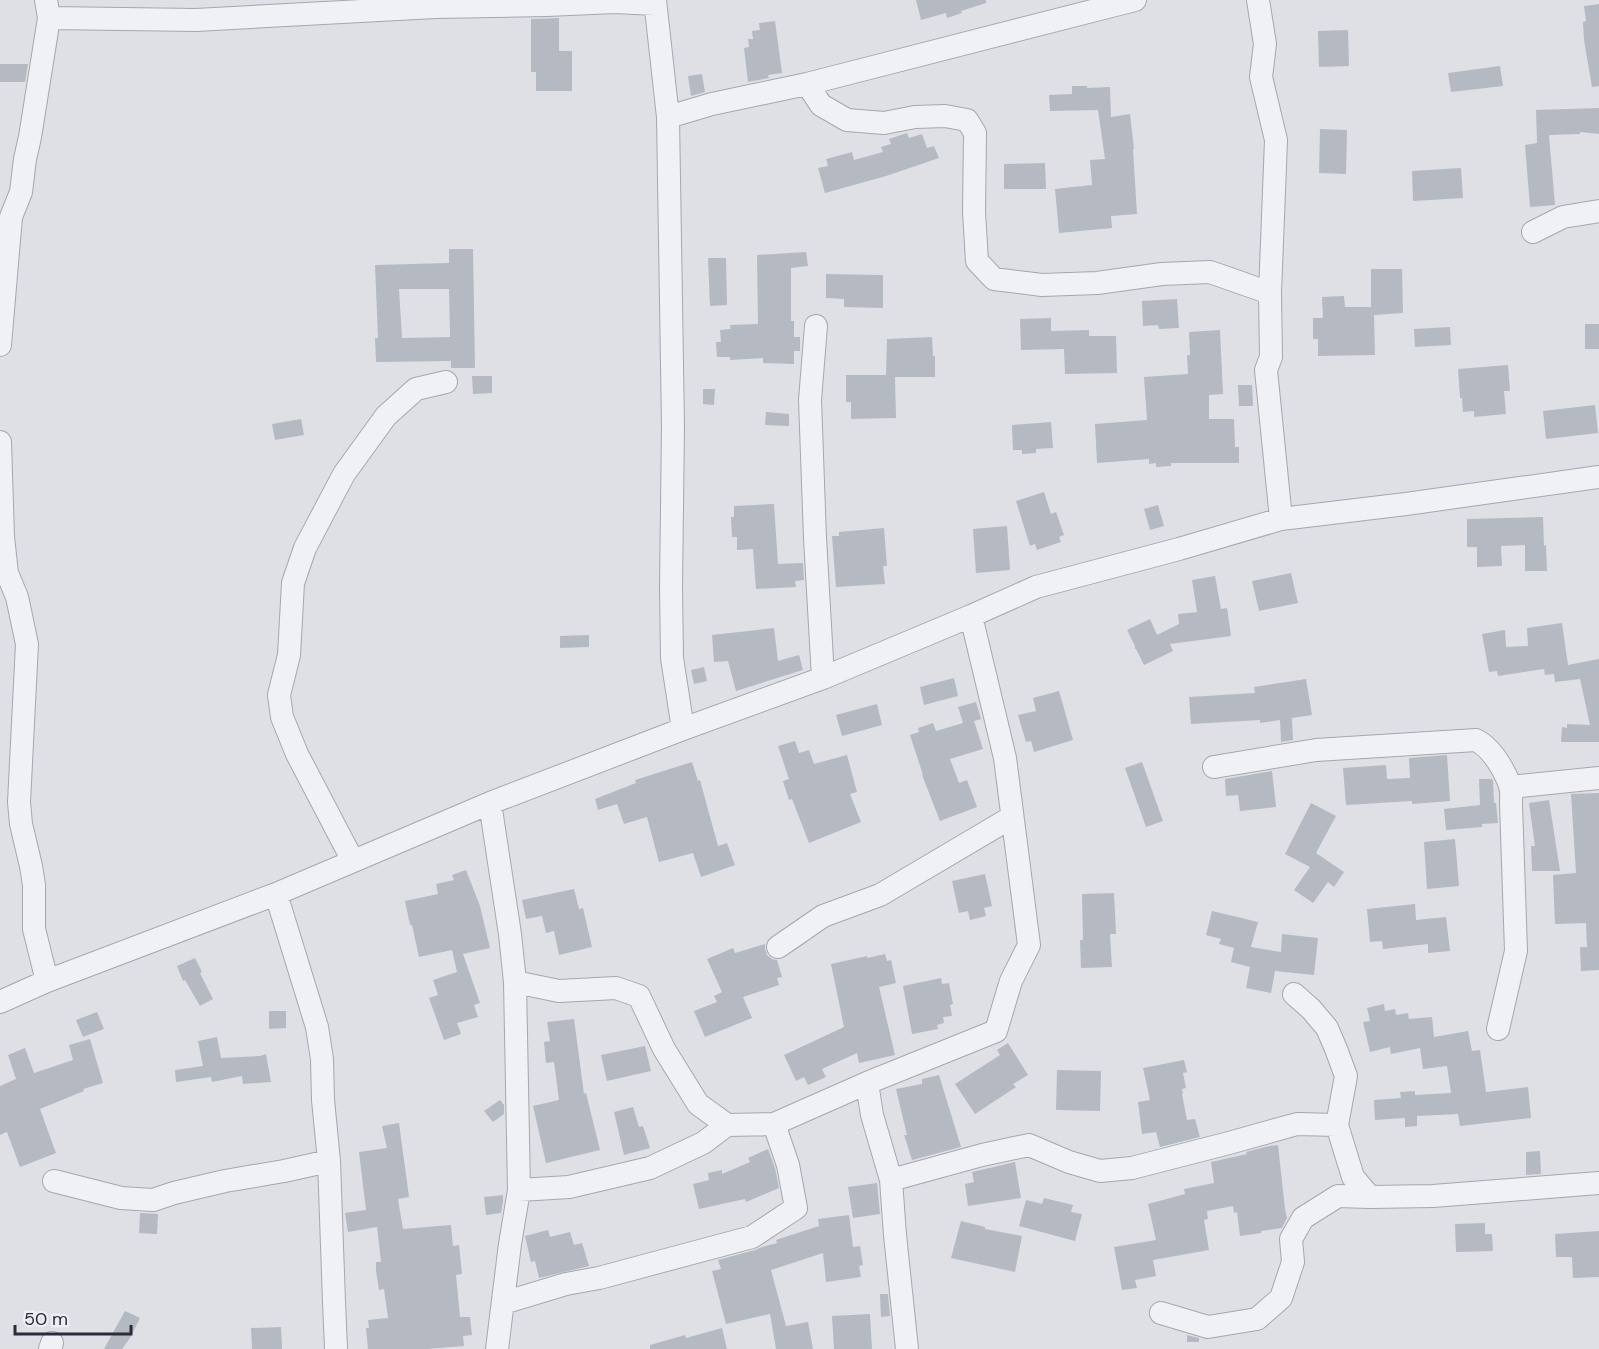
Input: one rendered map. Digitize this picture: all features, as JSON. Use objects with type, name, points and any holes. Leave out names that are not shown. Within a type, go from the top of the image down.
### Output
[{"type":"street","points":[[668,117],[712,104],[807,84],[1135,0]]},
{"type":"street","points":[[1258,0],[1265,44],[1261,77],[1276,140],[1270,293],[1272,357],[1266,370],[1281,519]]},
{"type":"street","points":[[0,345],[11,193],[25,159],[30,137],[48,9],[196,20],[435,7],[655,2],[668,117],[673,426],[672,658],[683,729]]},
{"type":"street","points":[[807,84],[821,105],[847,120],[884,123],[915,117],[945,116],[967,120],[975,133],[974,212],[977,261],[994,279],[1042,285],[1097,283],[1162,274],[1209,272],[1270,293]]},
{"type":"street","points":[[1533,232],[1563,217],[1599,211]]},
{"type":"street","points":[[816,326],[810,400],[814,538],[823,678]]},
{"type":"street","points":[[353,861],[297,754],[282,717],[279,695],[290,655],[292,583],[305,548],[344,474],[386,416],[416,389],[446,382]]},
{"type":"street","points":[[0,442],[1,537],[7,573],[17,597],[27,644],[19,802],[21,824],[34,885],[34,929],[47,981]]},
{"type":"street","points":[[0,1002],[47,981],[276,894],[489,803],[823,678],[1036,587],[1281,519],[1599,477]]},
{"type":"street","points":[[519,1190],[569,1187],[650,1168],[703,1143],[727,1125],[774,1124],[867,1083],[996,1031],[1011,981],[1029,945],[1005,758],[971,616]]},
{"type":"street","points":[[1214,767],[1316,750],[1476,740],[1485,745],[1493,754],[1510,787],[1516,951],[1498,1029]]},
{"type":"street","points":[[1510,787],[1599,778]]},
{"type":"street","points":[[489,803],[510,934],[515,982],[519,1190],[497,1349]]},
{"type":"street","points":[[778,947],[823,916],[880,895],[1012,817]]},
{"type":"street","points":[[276,894],[317,1027],[322,1059],[323,1100],[329,1161],[336,1349]]},
{"type":"street","points":[[515,982],[559,991],[616,988],[639,996],[664,1049],[698,1104],[727,1125]]},
{"type":"street","points":[[1294,994],[1327,1028],[1346,1076],[1337,1125],[1353,1177],[1370,1197]]},
{"type":"street","points":[[867,1083],[872,1115],[891,1180],[907,1349]]},
{"type":"street","points":[[502,1303],[566,1284],[610,1275],[752,1237],[796,1208],[788,1165],[774,1124]]},
{"type":"street","points":[[891,1180],[982,1155],[1029,1145],[1069,1162],[1100,1171],[1132,1168],[1297,1124],[1337,1125]]},
{"type":"street","points":[[54,1181],[121,1198],[153,1200],[225,1181],[329,1161]]},
{"type":"street","points":[[1161,1313],[1208,1327],[1257,1319],[1281,1298],[1293,1262],[1292,1239],[1303,1218],[1338,1196],[1433,1196],[1599,1183]]},
{"type":"building","points":[[916,0],[986,0],[986,3],[947,18],[946,13],[921,20]]},
{"type":"building","points":[[1599,4],[1599,86],[1592,87],[1584,40],[1583,22],[1586,21],[1584,6]]},
{"type":"building","points":[[559,18],[559,51],[572,51],[572,91],[536,91],[536,72],[531,72],[531,19]]},
{"type":"building","points":[[775,21],[782,73],[748,82],[744,48],[749,47],[748,39],[753,39],[752,31],[760,30],[759,23]]},
{"type":"building","points":[[1348,30],[1349,66],[1319,67],[1318,31]]},
{"type":"building","points":[[0,64],[28,64],[25,82],[0,82]]},
{"type":"building","points":[[1500,66],[1503,86],[1451,92],[1448,73]]},
{"type":"building","points":[[702,74],[705,92],[691,96],[688,76]]},
{"type":"building","points":[[1072,86],[1110,87],[1111,117],[1130,114],[1137,214],[1111,216],[1112,228],[1059,233],[1055,189],[1092,185],[1090,160],[1105,159],[1098,110],[1050,111],[1049,95],[1072,94]]},
{"type":"building","points":[[1599,108],[1599,134],[1580,132],[1580,134],[1549,135],[1555,205],[1530,207],[1525,145],[1537,143],[1536,110]]},
{"type":"building","points":[[1320,129],[1347,130],[1346,174],[1319,173]]},
{"type":"building","points":[[907,133],[909,138],[922,134],[927,148],[934,146],[939,158],[825,193],[818,168],[828,166],[826,159],[852,152],[854,160],[883,152],[881,147],[891,144],[889,139]]},
{"type":"building","points":[[1045,163],[1046,189],[1004,189],[1004,164]]},
{"type":"building","points":[[1461,168],[1463,198],[1413,201],[1412,171]]},
{"type":"building","points":[[449,249],[473,249],[475,368],[451,368],[451,361],[376,362],[375,338],[378,338],[375,265],[449,263]],"holes":[[[399,289],[449,289],[450,337],[402,338]]]},
{"type":"building","points":[[806,252],[808,266],[791,268],[791,321],[794,321],[794,337],[800,337],[800,351],[794,351],[794,364],[763,363],[763,358],[730,360],[730,357],[717,357],[716,342],[721,342],[720,330],[731,329],[730,325],[758,324],[757,255]]},
{"type":"building","points":[[708,258],[726,258],[727,305],[710,306]]},
{"type":"building","points":[[1371,269],[1402,269],[1403,313],[1374,315],[1375,355],[1318,356],[1318,339],[1313,339],[1313,318],[1323,318],[1322,297],[1344,296],[1345,307],[1371,307]]},
{"type":"building","points":[[826,274],[883,275],[883,308],[844,307],[844,299],[826,298]]},
{"type":"building","points":[[1177,299],[1179,328],[1159,329],[1158,325],[1143,326],[1142,301]]},
{"type":"building","points":[[1051,318],[1051,331],[1089,330],[1089,336],[1116,336],[1117,373],[1065,374],[1064,349],[1021,350],[1020,319]]},
{"type":"building","points":[[1585,324],[1599,324],[1599,349],[1585,349]]},
{"type":"building","points":[[1450,327],[1451,345],[1415,347],[1414,329]]},
{"type":"building","points":[[1220,330],[1223,394],[1209,395],[1209,419],[1234,419],[1235,447],[1239,447],[1239,463],[1171,463],[1171,466],[1156,467],[1156,463],[1149,464],[1149,459],[1097,463],[1095,424],[1147,420],[1144,377],[1188,374],[1189,332]]},
{"type":"building","points":[[932,337],[935,377],[895,377],[896,418],[851,419],[851,402],[846,402],[846,375],[886,375],[887,339]]},
{"type":"building","points":[[1508,365],[1510,391],[1504,391],[1506,414],[1474,417],[1474,411],[1463,412],[1458,369]]},
{"type":"building","points":[[472,376],[492,376],[492,393],[473,394]]},
{"type":"building","points":[[1238,385],[1252,385],[1253,406],[1239,406]]},
{"type":"building","points":[[703,389],[715,389],[714,405],[703,404]]},
{"type":"building","points":[[1595,405],[1598,433],[1546,439],[1543,411]]},
{"type":"building","points":[[766,412],[789,414],[789,426],[765,425]]},
{"type":"building","points":[[301,419],[304,435],[275,440],[272,424]]},
{"type":"building","points":[[1051,422],[1053,448],[1036,449],[1036,453],[1022,454],[1022,450],[1013,450],[1012,425]]},
{"type":"building","points":[[1044,492],[1051,514],[1056,512],[1064,535],[1059,537],[1061,542],[1037,550],[1035,544],[1030,546],[1016,501]]},
{"type":"building","points":[[774,504],[778,564],[803,563],[804,580],[795,581],[796,587],[756,589],[753,549],[737,550],[737,537],[732,537],[731,517],[734,517],[734,506]]},
{"type":"building","points":[[1158,505],[1164,526],[1150,530],[1144,509]]},
{"type":"building","points":[[1543,517],[1547,571],[1525,571],[1525,545],[1501,546],[1502,566],[1477,567],[1477,547],[1467,547],[1467,519]]},
{"type":"building","points":[[1007,526],[1010,570],[976,573],[973,529]]},
{"type":"building","points":[[884,528],[887,566],[883,566],[885,584],[836,587],[832,536],[839,536],[839,532]]},
{"type":"building","points":[[1291,573],[1298,603],[1259,611],[1252,581]]},
{"type":"building","points":[[1215,576],[1221,609],[1227,608],[1231,636],[1170,644],[1173,651],[1144,665],[1127,630],[1150,619],[1157,635],[1179,624],[1178,614],[1197,612],[1192,580]]},
{"type":"building","points":[[1562,623],[1568,665],[1599,659],[1599,742],[1561,742],[1562,727],[1567,728],[1567,724],[1590,725],[1580,679],[1555,682],[1554,674],[1545,675],[1544,669],[1498,676],[1497,671],[1489,672],[1482,634],[1505,630],[1506,647],[1528,646],[1527,628]]},
{"type":"building","points":[[774,628],[778,661],[799,655],[803,670],[736,691],[728,661],[714,662],[712,635]]},
{"type":"building","points":[[589,635],[589,647],[560,648],[560,636]]},
{"type":"building","points":[[704,667],[707,681],[694,684],[691,670]]},
{"type":"building","points":[[954,678],[958,696],[924,705],[920,687]]},
{"type":"building","points":[[1306,679],[1312,715],[1292,718],[1293,740],[1281,742],[1280,720],[1260,723],[1260,720],[1191,724],[1189,697],[1255,693],[1254,687]]},
{"type":"building","points":[[1059,691],[1073,740],[1034,752],[1031,741],[1026,742],[1018,715],[1036,711],[1033,698]]},
{"type":"building","points":[[976,702],[981,719],[974,721],[983,749],[950,759],[959,783],[967,780],[977,807],[940,821],[922,775],[910,735],[919,732],[918,728],[933,723],[936,731],[963,723],[958,707]]},
{"type":"building","points":[[877,704],[882,725],[842,736],[836,715]]},
{"type":"building","points":[[795,741],[799,753],[809,750],[814,764],[847,755],[857,792],[850,794],[861,822],[809,843],[792,799],[789,800],[783,781],[789,779],[778,746]]},
{"type":"building","points":[[1447,755],[1450,801],[1346,805],[1343,768],[1386,765],[1387,779],[1410,778],[1409,758]]},
{"type":"building","points":[[692,762],[698,781],[700,780],[718,846],[727,843],[735,865],[701,877],[693,853],[659,862],[647,817],[624,824],[617,804],[598,810],[595,799],[636,783],[635,780]]},
{"type":"building","points":[[1142,762],[1163,821],[1146,827],[1125,768]]},
{"type":"building","points":[[1272,771],[1276,807],[1240,811],[1238,795],[1226,796],[1225,779]]},
{"type":"building","points":[[1479,779],[1492,779],[1493,781],[1498,823],[1482,824],[1482,827],[1446,830],[1444,809],[1480,805]]},
{"type":"building","points":[[1599,793],[1599,970],[1581,971],[1580,947],[1587,947],[1586,923],[1555,924],[1553,875],[1576,873],[1571,794]]},
{"type":"building","points":[[1549,800],[1560,871],[1532,871],[1531,846],[1535,846],[1529,803]]},
{"type":"building","points":[[1311,803],[1336,816],[1316,853],[1344,872],[1334,887],[1328,882],[1313,903],[1294,890],[1310,867],[1285,854]]},
{"type":"building","points":[[1455,839],[1459,886],[1427,889],[1424,842]]},
{"type":"building","points":[[466,870],[480,906],[490,948],[463,954],[480,1003],[474,1005],[478,1017],[457,1023],[461,1034],[444,1040],[429,998],[438,995],[433,980],[457,972],[452,950],[419,957],[405,901],[438,894],[436,884],[454,880],[452,875]]},
{"type":"building","points":[[985,874],[992,906],[984,908],[986,916],[970,920],[968,911],[959,913],[952,881]]},
{"type":"building","points":[[574,889],[579,909],[583,908],[592,947],[559,955],[554,931],[546,933],[542,916],[526,919],[522,900]]},
{"type":"building","points":[[1114,893],[1116,934],[1110,934],[1112,967],[1081,968],[1082,894]]},
{"type":"building","points":[[1415,904],[1416,920],[1446,917],[1450,951],[1428,953],[1428,944],[1383,949],[1382,941],[1370,942],[1367,909]]},
{"type":"building","points":[[1212,911],[1258,922],[1251,947],[1281,952],[1282,934],[1318,938],[1314,975],[1275,971],[1271,993],[1246,988],[1250,967],[1231,962],[1234,948],[1219,944],[1221,939],[1206,935]]},
{"type":"building","points":[[765,944],[767,955],[777,960],[782,977],[777,978],[779,985],[743,997],[752,1018],[705,1037],[694,1011],[717,1002],[714,996],[722,992],[707,959],[733,948],[735,953]]},
{"type":"building","points":[[885,954],[887,961],[891,960],[896,983],[879,987],[895,1055],[859,1063],[857,1053],[822,1069],[826,1077],[808,1085],[804,1077],[796,1081],[784,1055],[844,1027],[831,964]]},
{"type":"building","points":[[195,958],[213,999],[200,1006],[185,980],[183,981],[177,966]]},
{"type":"building","points":[[941,978],[942,984],[949,983],[953,1004],[950,1005],[952,1016],[943,1017],[944,1023],[937,1025],[938,1029],[912,1034],[903,986]]},
{"type":"building","points":[[1384,1004],[1385,1011],[1395,1009],[1396,1015],[1408,1013],[1409,1019],[1432,1017],[1434,1037],[1468,1031],[1472,1051],[1480,1050],[1486,1092],[1528,1087],[1531,1118],[1460,1126],[1458,1114],[1417,1116],[1417,1126],[1405,1127],[1405,1118],[1375,1120],[1374,1100],[1401,1098],[1400,1092],[1415,1091],[1415,1095],[1451,1093],[1447,1066],[1423,1069],[1420,1048],[1391,1054],[1390,1047],[1370,1052],[1363,1022],[1370,1021],[1367,1008]]},
{"type":"building","points":[[269,1011],[286,1011],[286,1028],[269,1029]]},
{"type":"building","points":[[97,1012],[104,1029],[83,1037],[76,1020]]},
{"type":"building","points":[[574,1019],[584,1094],[586,1093],[600,1150],[546,1163],[533,1106],[559,1100],[554,1062],[546,1063],[544,1042],[550,1041],[547,1022]]},
{"type":"building","points":[[217,1037],[221,1058],[266,1054],[271,1082],[243,1084],[242,1076],[212,1082],[211,1077],[176,1082],[175,1070],[203,1066],[198,1041]]},
{"type":"building","points":[[90,1039],[103,1083],[83,1089],[84,1091],[40,1109],[56,1153],[20,1167],[7,1132],[0,1135],[0,1086],[16,1079],[8,1055],[25,1048],[34,1073],[73,1060],[69,1045]]},
{"type":"building","points":[[1008,1043],[1028,1075],[1013,1084],[1016,1087],[975,1114],[955,1084],[1000,1055],[997,1050]]},
{"type":"building","points":[[645,1046],[651,1071],[607,1081],[601,1055]]},
{"type":"building","points":[[1184,1060],[1187,1072],[1183,1073],[1186,1088],[1182,1089],[1182,1094],[1187,1120],[1195,1119],[1200,1137],[1160,1147],[1156,1132],[1142,1134],[1138,1102],[1150,1100],[1143,1068]]},
{"type":"building","points":[[1057,1070],[1101,1071],[1100,1111],[1056,1110]]},
{"type":"building","points":[[939,1075],[961,1147],[912,1160],[904,1135],[907,1135],[896,1089],[922,1084],[922,1079]]},
{"type":"building","points":[[500,1100],[504,1105],[504,1114],[493,1122],[484,1111]]},
{"type":"building","points":[[633,1107],[639,1127],[643,1126],[650,1148],[624,1155],[614,1112]]},
{"type":"building","points":[[399,1123],[409,1197],[398,1199],[403,1229],[451,1225],[453,1246],[459,1245],[462,1274],[456,1275],[460,1317],[470,1317],[472,1335],[463,1336],[464,1346],[427,1349],[368,1349],[366,1328],[369,1328],[368,1320],[388,1318],[384,1289],[379,1290],[376,1271],[376,1262],[381,1262],[377,1227],[348,1232],[345,1213],[366,1210],[359,1152],[387,1148],[382,1126]]},
{"type":"building","points":[[1278,1145],[1287,1218],[1282,1228],[1240,1236],[1237,1212],[1234,1213],[1233,1206],[1207,1211],[1208,1219],[1204,1220],[1209,1250],[1153,1260],[1156,1276],[1135,1280],[1137,1288],[1122,1290],[1114,1247],[1156,1240],[1148,1204],[1185,1194],[1184,1189],[1214,1183],[1211,1162]]},
{"type":"building","points":[[768,1149],[779,1188],[746,1202],[745,1199],[699,1209],[693,1184],[709,1180],[708,1173],[722,1170],[722,1174],[750,1162],[748,1158]]},
{"type":"building","points":[[1540,1151],[1541,1174],[1526,1175],[1526,1152]]},
{"type":"building","points":[[1015,1162],[1021,1198],[968,1206],[965,1184],[974,1182],[972,1172]]},
{"type":"building","points":[[877,1183],[880,1214],[853,1218],[848,1187]]},
{"type":"building","points":[[503,1195],[501,1213],[486,1215],[484,1197]]},
{"type":"building","points":[[1044,1198],[1073,1205],[1071,1212],[1082,1214],[1075,1241],[1019,1226],[1026,1200],[1042,1204]]},
{"type":"building","points":[[140,1213],[158,1214],[157,1234],[139,1233]]},
{"type":"building","points":[[849,1215],[853,1247],[860,1246],[863,1265],[859,1266],[861,1277],[826,1282],[823,1253],[771,1270],[786,1326],[808,1322],[813,1349],[776,1349],[770,1314],[726,1324],[712,1271],[721,1269],[718,1260],[777,1243],[776,1240],[819,1226],[818,1219]]},
{"type":"building","points":[[961,1221],[985,1227],[985,1229],[1022,1236],[1015,1272],[951,1258]]},
{"type":"building","points":[[1485,1223],[1485,1234],[1492,1234],[1493,1251],[1456,1252],[1455,1224]]},
{"type":"building","points":[[548,1230],[550,1237],[570,1232],[574,1245],[582,1243],[589,1266],[539,1278],[535,1261],[531,1262],[525,1236]]},
{"type":"building","points":[[1599,1231],[1599,1277],[1573,1278],[1572,1257],[1556,1257],[1555,1234]]},
{"type":"building","points":[[880,1294],[888,1294],[890,1316],[881,1317]]},
{"type":"building","points":[[125,1311],[140,1318],[130,1338],[122,1349],[104,1349]]},
{"type":"building","points":[[870,1314],[872,1349],[834,1349],[832,1316]]},
{"type":"building","points":[[281,1327],[282,1349],[252,1349],[251,1328]]},
{"type":"building","points":[[722,1328],[727,1349],[650,1349],[650,1345]]},
{"type":"building","points":[[1187,1335],[1199,1338],[1199,1342],[1187,1342]]}]
